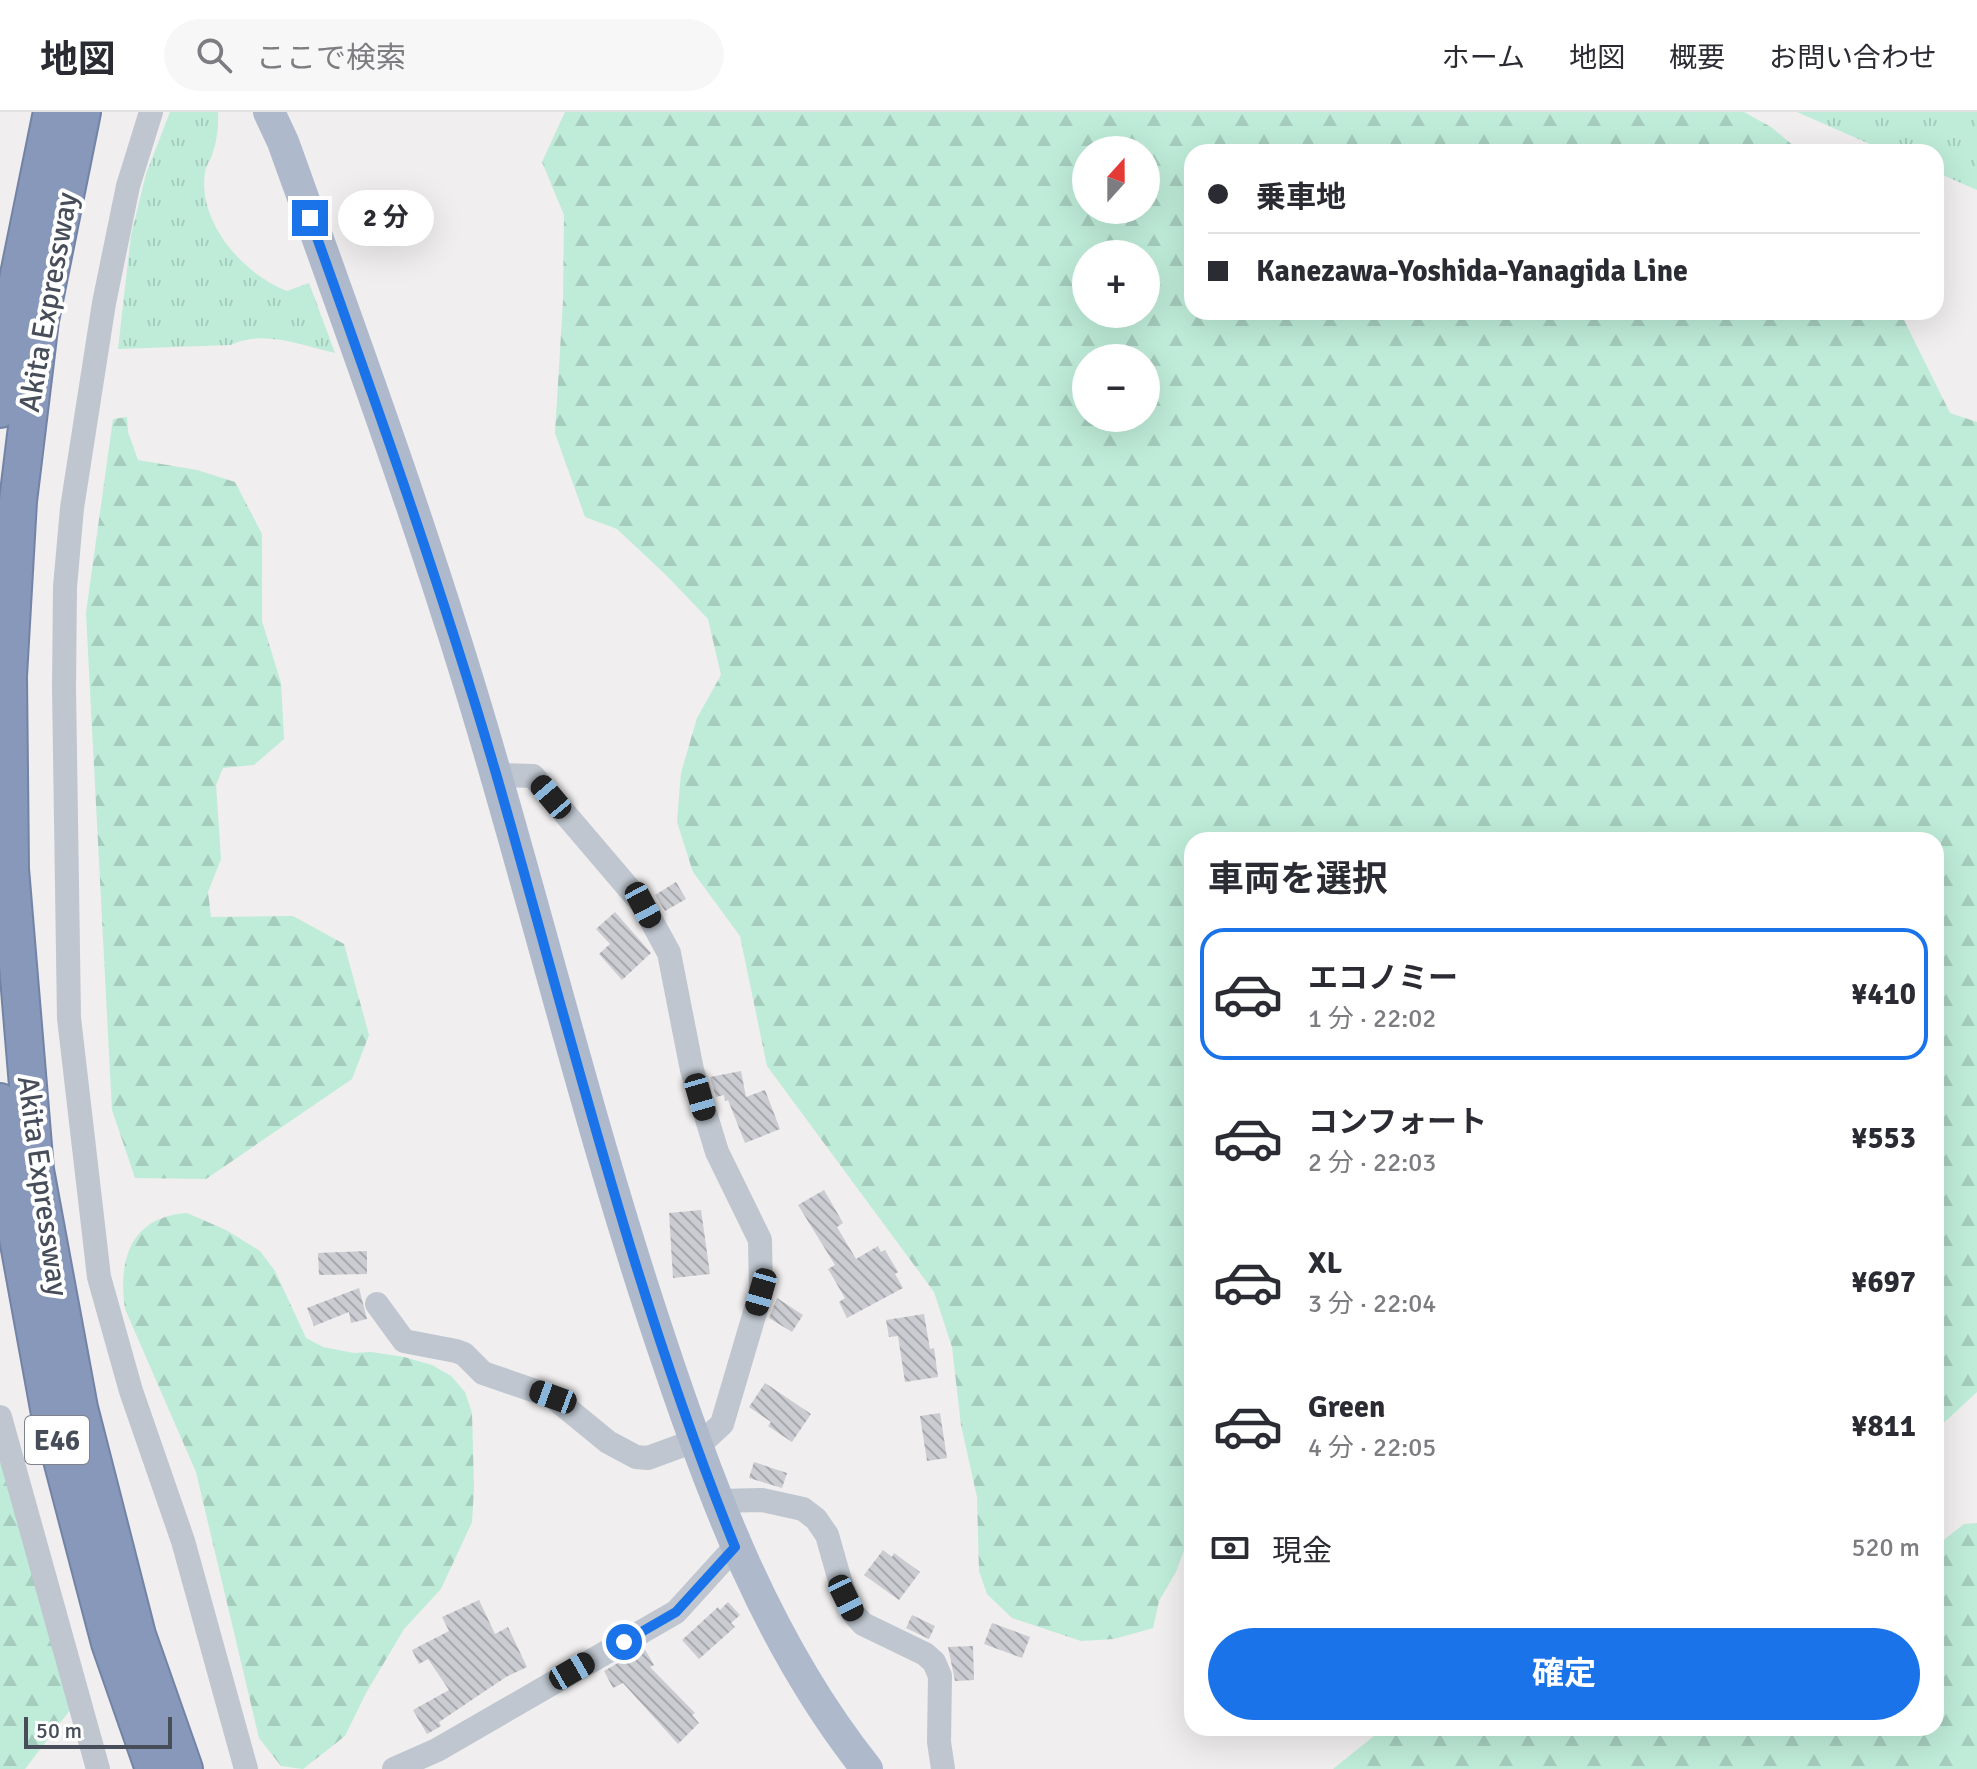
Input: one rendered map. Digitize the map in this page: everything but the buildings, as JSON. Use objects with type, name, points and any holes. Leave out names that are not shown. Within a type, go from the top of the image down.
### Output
[{"type":"highway","name":"Akita Expressway","points":[[0,409],[11,314],[52,112]]},
{"type":"highway","name":"Akita Expressway","points":[[82,112],[40,320],[18,501],[8,676],[10,869],[35,1170],[79,1408],[137,1635],[184,1769]]},
{"type":"highway","name":"Akita Expressway","points":[[0,1102],[6,1172],[50,1414],[110,1643],[154,1769]]},
{"type":"main road","points":[[269,112],[283,142],[395,454],[496,775],[624,1232],[695,1444],[735,1547],[798,1666],[867,1769]]},
{"type":"street","points":[[151,112],[128,186],[104,303],[72,508],[65,587],[64,687],[69,1018],[99,1277],[131,1391],[183,1541],[246,1769]]},
{"type":"street","points":[[377,1304],[404,1341],[464,1354],[483,1373],[553,1397],[608,1442],[636,1457],[648,1458],[695,1444],[722,1424],[761,1292],[760,1240],[717,1152],[692,1070],[669,953],[643,905],[533,776],[496,775]]},
{"type":"street","points":[[0,1417],[98,1769]]},
{"type":"street","points":[[717,1501],[762,1500],[803,1509],[816,1519],[827,1535],[853,1613],[863,1624],[925,1654],[934,1662],[940,1676],[939,1742],[943,1769]]},
{"type":"street","points":[[394,1769],[437,1750],[676,1612],[735,1547]]},
{"type":"green space","points":[[170,112],[218,112],[218,128],[206,170],[204,191],[216,227],[240,259],[271,283],[287,291],[309,283],[335,353],[269,339],[243,340],[231,345],[118,349],[131,235],[146,174]]},
{"type":"green space","points":[[565,112],[1744,112],[1771,127],[1791,144],[1184,144],[1184,320],[1904,320],[1950,413],[1977,422],[1977,1392],[1944,1423],[1944,832],[1184,832],[1184,1550],[1176,1572],[1159,1601],[1153,1628],[1114,1639],[1081,1641],[1012,1618],[987,1594],[979,1571],[977,1497],[961,1425],[952,1347],[934,1292],[767,1066],[740,936],[693,872],[677,822],[681,773],[697,718],[721,675],[708,619],[617,529],[585,517],[555,433],[563,301],[564,215],[542,162]]},
{"type":"green space","points":[[1797,112],[1977,112],[1977,190],[1944,176],[1944,144],[1870,144]]},
{"type":"green space","points":[[127,417],[128,432],[138,460],[197,470],[235,482],[262,534],[262,621],[281,683],[284,739],[254,765],[223,768],[216,785],[221,859],[208,892],[211,917],[293,916],[344,944],[369,1035],[352,1079],[206,1179],[135,1178],[112,1110],[86,613],[113,419]]},
{"type":"green space","points":[[187,1213],[226,1230],[260,1251],[275,1271],[306,1338],[323,1347],[404,1357],[432,1365],[451,1376],[465,1392],[472,1413],[472,1522],[441,1589],[404,1629],[345,1736],[303,1769],[281,1766],[259,1738],[196,1472],[125,1309],[124,1274],[132,1244],[140,1232],[152,1223]]},
{"type":"green space","points":[[0,1451],[70,1710],[25,1769],[0,1769]]},
{"type":"green space","points":[[1977,1523],[1977,1769],[1333,1769],[1374,1736],[1944,1736],[1944,1540],[1964,1524]]},
{"type":"route","points":[[310,218],[395,454],[496,775],[624,1232],[696,1448],[735,1547],[676,1612],[624,1642]]}]
